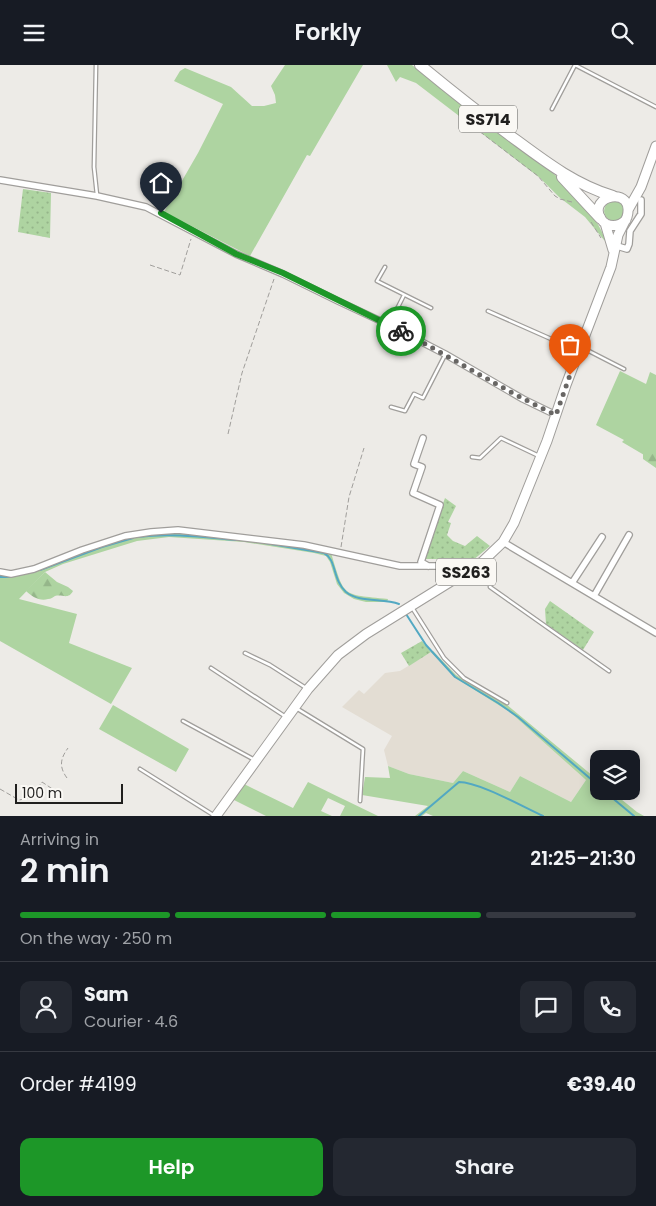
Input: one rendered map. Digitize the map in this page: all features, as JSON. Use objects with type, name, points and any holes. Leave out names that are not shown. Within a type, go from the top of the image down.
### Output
[{"type":"highway","name":"SS714","points":[[420,65],[557,170],[587,187],[615,196]]},
{"type":"highway","name":"SS714","points":[[557,170],[603,221]]},
{"type":"main road","name":"SS263","points":[[215,816],[308,689],[338,655],[366,634],[486,559],[503,542],[514,523],[541,457],[614,255],[618,235],[641,187],[656,146]]},
{"type":"main road","points":[[614,255],[612,242],[599,210],[600,205],[605,199],[634,189],[642,181]]},
{"type":"main road","points":[[615,196],[626,203],[628,211]]},
{"type":"main road","points":[[603,221],[614,226],[626,220]]},
{"type":"street","points":[[0,180],[97,196],[146,207],[236,254],[278,271],[389,325],[445,354],[523,399],[556,415]]},
{"type":"street","points":[[617,245],[627,249],[630,231],[641,214],[641,200]]},
{"type":"street","points":[[423,438],[414,464],[422,467],[413,493],[440,505],[421,561],[430,566]]},
{"type":"street","points":[[0,572],[11,574],[34,569],[125,536],[178,530],[304,545],[400,566],[460,566],[468,571]]},
{"type":"street","points":[[594,596],[629,535]]},
{"type":"street","points":[[572,583],[602,537]]},
{"type":"street","points":[[503,542],[656,633]]},
{"type":"lane","points":[[96,65],[94,167],[97,196]]},
{"type":"lane","points":[[552,109],[575,65],[656,107]]},
{"type":"lane","points":[[385,267],[377,281],[431,308]]},
{"type":"lane","points":[[389,325],[404,295]]},
{"type":"lane","points":[[488,311],[624,369]]},
{"type":"lane","points":[[391,407],[405,411],[414,394],[423,398],[445,354]]},
{"type":"lane","points":[[472,457],[480,458],[501,438],[541,457]]},
{"type":"lane","points":[[486,559],[492,563],[490,587],[609,671]]},
{"type":"lane","points":[[411,605],[444,658],[464,678],[506,703]]},
{"type":"lane","points":[[245,653],[270,665],[308,689]]},
{"type":"lane","points":[[211,668],[287,718]]},
{"type":"lane","points":[[295,708],[363,749],[360,801]]},
{"type":"lane","points":[[183,721],[257,761]]},
{"type":"lane","points":[[140,769],[215,816]]},
{"type":"path","points":[[462,118],[538,176],[555,196],[577,203]]},
{"type":"path","points":[[150,265],[180,275],[194,231]]},
{"type":"path","points":[[228,434],[242,373],[278,271]]},
{"type":"path","points":[[341,553],[349,497],[364,448]]},
{"type":"path","points":[[67,778],[60,763],[68,749]]},
{"type":"path","points":[[0,789],[18,800],[30,798],[42,782],[57,790]]},
{"type":"shaded area","points":[[431,652],[454,677],[511,713],[586,780],[571,802],[520,776],[510,792],[463,771],[453,783],[409,774],[388,766],[384,750],[392,736],[342,707],[359,690],[364,694],[385,673],[400,671]]},
{"type":"green space","points":[[285,65],[363,65],[310,156],[307,155],[250,256],[164,212],[198,153],[223,104],[174,81],[180,71],[185,68],[231,87],[252,106],[264,106],[276,103],[271,86]]},
{"type":"green space","points":[[387,65],[412,65],[557,176],[585,206],[597,223],[606,241],[585,217],[559,197],[540,178],[416,83],[400,77],[396,82]]},
{"type":"green space","points":[[23,189],[51,193],[50,238],[18,232]]},
{"type":"green space","points":[[614,201],[621,204],[624,211],[621,218],[614,221],[607,218],[604,211],[607,204]]},
{"type":"green space","points":[[620,371],[646,384],[650,372],[656,375],[656,462],[622,442],[624,440],[596,425]]},
{"type":"green space","points":[[649,443],[656,447],[656,468],[643,459],[643,454]]},
{"type":"green space","points":[[445,498],[456,506],[448,522],[451,523],[447,535],[453,541],[465,546],[477,536],[490,546],[472,561],[467,559],[423,559]]},
{"type":"green space","points":[[171,532],[301,546],[331,553],[339,578],[347,591],[361,596],[388,599],[387,602],[366,602],[354,599],[344,593],[337,584],[330,562],[326,556],[244,542],[169,537],[137,541],[63,564],[45,572],[19,599],[77,614],[69,643],[132,668],[111,704],[0,641],[0,573],[10,574],[133,536]]},
{"type":"green space","points":[[45,572],[57,582],[73,591],[71,594],[42,600],[28,593],[26,591]]},
{"type":"green space","points":[[550,601],[594,632],[583,650],[546,624],[545,609]]},
{"type":"green space","points":[[422,641],[431,652],[409,666],[401,653]]},
{"type":"green space","points":[[433,651],[456,675],[506,704],[590,774],[590,800],[622,800],[644,816],[433,816],[426,813],[422,816],[415,816],[428,806],[362,795],[365,777],[390,778],[388,766],[409,774],[453,783],[463,771],[510,792],[520,776],[571,802],[586,780],[511,713],[454,677],[431,652]]},
{"type":"green space","points":[[113,705],[189,749],[176,772],[99,729]]},
{"type":"green space","points":[[308,782],[378,816],[340,816],[345,806],[328,798],[321,811],[332,816],[266,816],[232,799],[244,784],[293,808]]},
{"type":"waterway","points":[[137,537],[174,535],[236,540]]},
{"type":"waterway","points":[[40,570],[102,547],[133,538]]},
{"type":"waterway","points":[[259,542],[324,553],[331,560],[338,581],[346,592],[358,598],[399,604]]},
{"type":"waterway","points":[[0,577],[10,577]]},
{"type":"waterway","points":[[406,614],[426,645],[455,677],[518,717],[590,778]]},
{"type":"waterway","points":[[419,816],[459,782],[489,790],[543,816]]},
{"type":"waterway","points":[[615,800],[634,816]]},
{"type":"way so far","points":[[401,331],[523,399],[556,415],[570,375]]},
{"type":"route","points":[[161,213],[236,254],[283,273],[401,331]]}]
